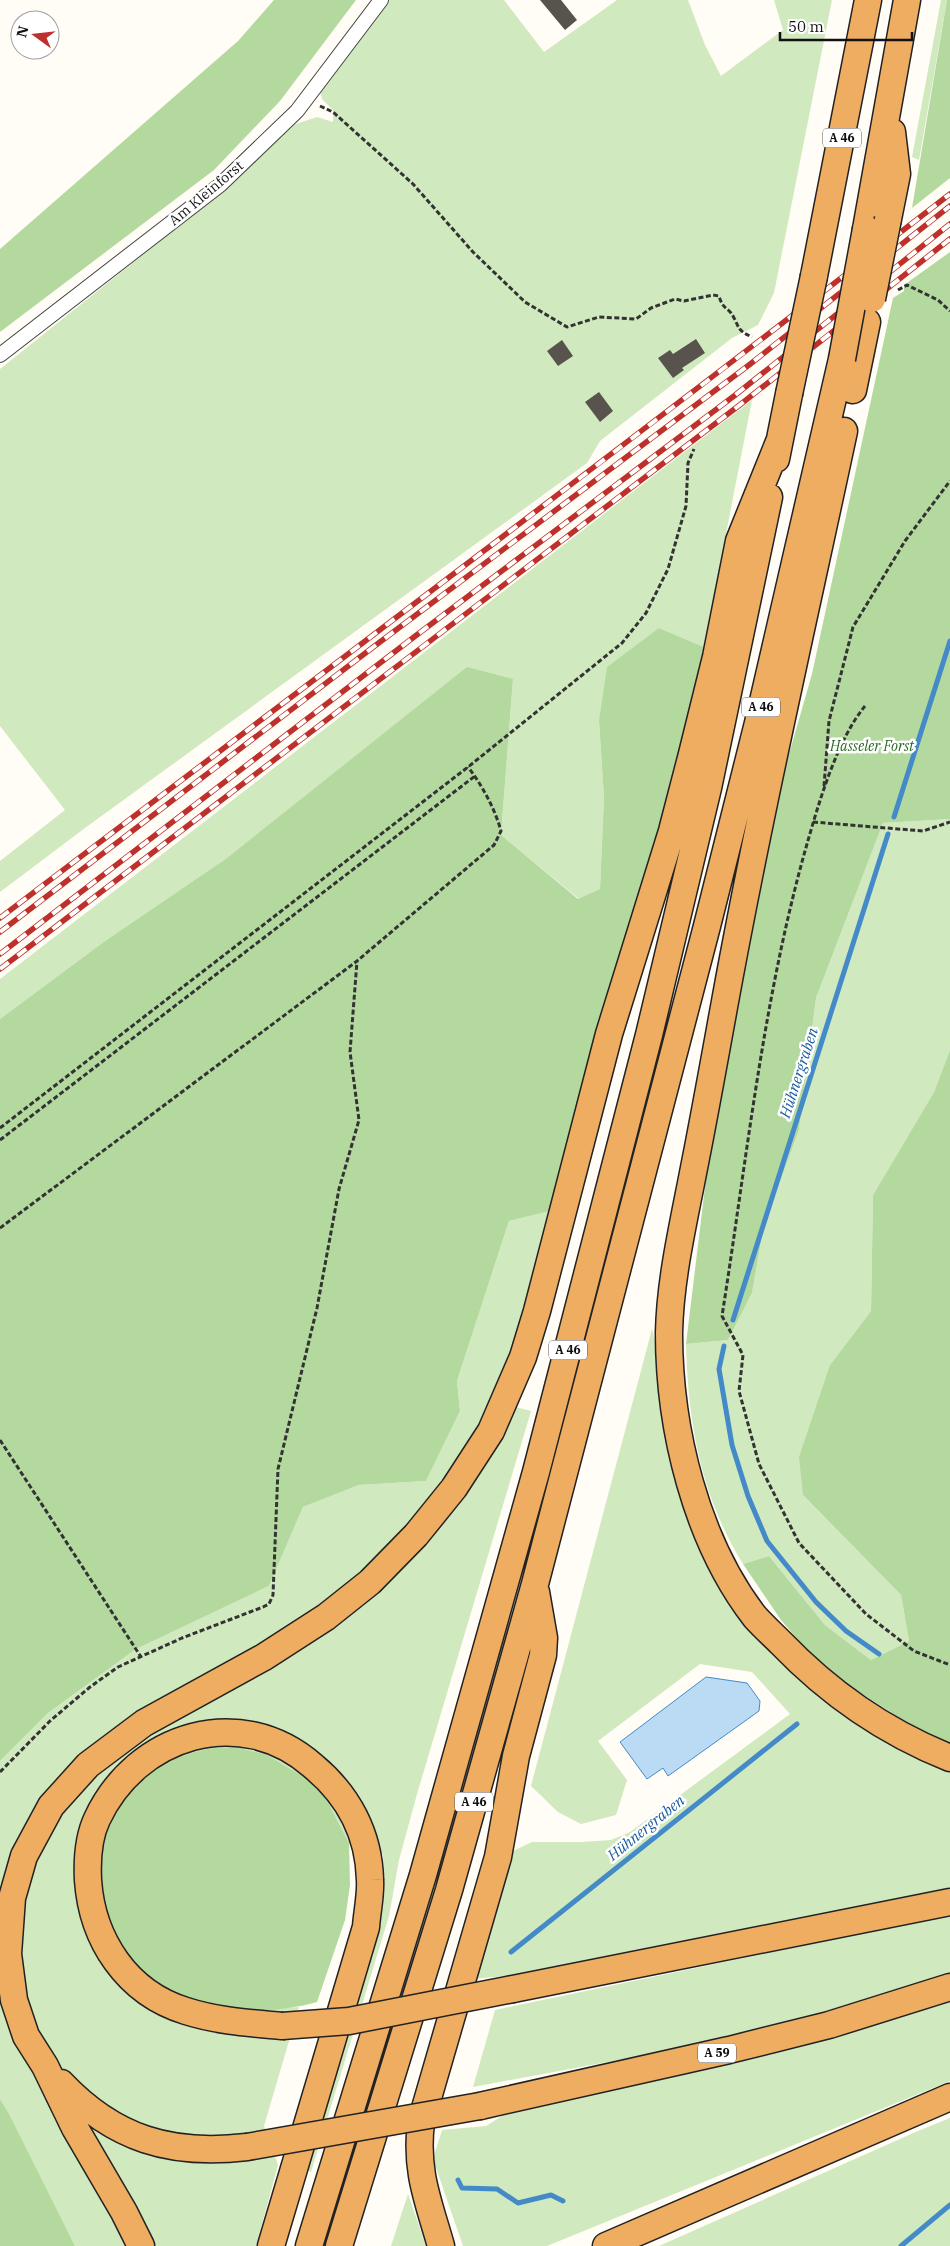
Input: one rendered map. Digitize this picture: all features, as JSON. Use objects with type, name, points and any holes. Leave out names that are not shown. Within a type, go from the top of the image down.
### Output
[{"type":"highway","name":"A 46","points":[[309,2246],[423,1876],[538,1463],[649,1035],[708,788],[760,547],[779,442],[814,276],[868,0]]},
{"type":"highway","name":"A 46","points":[[339,2246],[452,1881],[534,1584],[709,917],[758,723],[842,359],[877,224],[889,102],[907,0]]},
{"type":"highway","points":[[877,224],[867,322],[749,870],[684,1219],[674,1281],[669,1331],[671,1381],[680,1446],[694,1498],[719,1558],[755,1617],[796,1659],[842,1700],[884,1726],[927,1749],[950,1758]]},
{"type":"highway","points":[[141,2246],[124,2212],[75,2128],[45,2066],[26,2036],[14,2000],[8,1954],[12,1898],[24,1856],[51,1806],[88,1765],[144,1723],[264,1657],[326,1616],[370,1582],[416,1535],[454,1488],[491,1431],[523,1357],[538,1311],[609,1034],[672,831],[716,657],[740,541],[779,442]]},
{"type":"highway","points":[[441,2246],[420,2174],[418,2156],[421,2122],[498,1857],[516,1756],[543,1654],[544,1638],[534,1584]]},
{"type":"highway","points":[[270,2246],[363,1937],[370,1881],[366,1848],[350,1805],[330,1780],[302,1756],[268,1738],[243,1733],[216,1732],[184,1739],[151,1755],[118,1783],[96,1820],[87,1858],[90,1903],[102,1940],[119,1967],[147,1992],[184,2011],[227,2021],[282,2026],[349,2021],[950,1902]]},
{"type":"highway","name":"A 59","points":[[45,2066],[81,2104],[110,2125],[143,2140],[176,2147],[213,2151],[246,2147],[480,2106],[729,2050],[829,2025],[950,1986]]},
{"type":"highway","points":[[606,2246],[950,2097]]},
{"type":"street","name":"Am Kleinforst","points":[[0,355],[220,185],[297,111],[381,0]]},
{"type":"path","points":[[305,100],[332,112],[412,184],[473,252],[525,302],[567,327],[599,317],[636,319],[651,308],[674,299],[684,301],[713,295],[719,296],[722,307],[733,316],[734,323],[742,332],[752,337]]},
{"type":"path","points":[[898,290],[907,285],[938,300],[950,311]]},
{"type":"path","points":[[0,1128],[468,767],[622,643],[646,612],[668,570],[686,506],[688,463],[694,448]]},
{"type":"path","points":[[824,789],[829,721],[853,627],[905,541],[950,481]]},
{"type":"path","points":[[865,706],[854,720],[824,789],[796,884],[766,1027],[722,1316],[742,1355],[739,1391],[759,1464],[799,1543],[866,1614],[914,1651],[950,1665]]},
{"type":"path","points":[[0,1228],[357,961],[498,840],[501,831],[499,822],[475,776],[468,767]]},
{"type":"path","points":[[0,1140],[475,776]]},
{"type":"path","points":[[813,822],[922,831],[950,822]]},
{"type":"path","points":[[0,1772],[50,1721],[90,1687],[118,1667],[182,1638],[263,1607],[268,1604],[273,1595],[278,1469],[317,1308],[339,1189],[359,1120],[350,1052],[357,961]]},
{"type":"path","points":[[0,1440],[141,1657]]},
{"type":"green space","points":[[274,0],[356,0],[280,101],[214,170],[0,332],[0,249],[238,41]]},
{"type":"green space","points":[[385,0],[504,0],[544,52],[617,0],[688,0],[705,45],[721,76],[783,30],[774,0],[832,0],[774,293],[758,325],[732,338],[600,441],[587,463],[85,828],[0,892],[0,861],[65,810],[0,726],[0,369],[235,181],[293,125],[317,117],[333,122],[333,110],[322,99],[319,88]]},
{"type":"green space","points":[[941,0],[947,0],[919,160],[912,157]]},
{"type":"green space","points":[[947,0],[950,0],[950,178],[912,208]]},
{"type":"green space","name":"Hasseler Forst","points":[[950,252],[950,819],[883,823],[816,998],[799,1130],[764,1225],[752,1293],[728,1340],[686,1344],[710,1146],[777,796],[812,674],[893,298],[904,291],[904,285]]},
{"type":"green space","points":[[752,400],[704,647],[659,628],[599,721],[604,797],[600,889],[579,899],[501,835],[513,679],[227,858],[105,941],[0,1019],[0,979]]},
{"type":"green space","points":[[659,628],[704,647],[662,828],[550,1211],[509,1221],[457,1381],[460,1411],[426,1481],[359,1485],[303,1507],[269,1586],[136,1649],[48,1713],[0,1761],[0,1019],[105,941],[227,858],[467,667],[513,679],[501,835],[578,899],[600,889],[604,797],[599,721],[607,667]]},
{"type":"green space","points":[[950,819],[950,1050],[934,1092],[873,1195],[871,1311],[830,1365],[803,1495],[901,1595],[909,1641],[871,1660],[825,1625],[769,1556],[743,1564],[717,1512],[699,1458],[690,1402],[686,1344],[728,1340],[752,1293],[764,1225],[799,1130],[816,998],[883,823]]},
{"type":"green space","points":[[950,1050],[950,1743],[917,1729],[823,1669],[781,1620],[743,1564],[769,1556],[825,1625],[871,1660],[909,1641],[901,1595],[803,1495],[799,1457],[830,1365],[871,1311],[873,1195],[934,1092]]},
{"type":"green space","points":[[550,1211],[512,1349],[492,1401],[531,1411],[417,1794],[399,1860],[389,1916],[311,2172],[303,2169],[381,1916],[384,1880],[383,1854],[349,1843],[328,1802],[107,1832],[101,1851],[244,2011],[299,2007],[264,2126],[278,2165],[256,2246],[75,2246],[0,2099],[0,1761],[48,1713],[136,1649],[269,1586],[303,1507],[359,1485],[426,1481],[460,1411],[457,1381],[509,1221]]},
{"type":"green space","points":[[652,1329],[660,1363],[743,1616],[950,1766],[950,1889],[537,1973],[474,1979],[513,1851],[532,1842],[611,1840],[630,1832],[790,1714],[752,1672],[700,1664],[598,1741],[627,1780],[616,1815],[581,1824],[558,1812],[531,1786]]},
{"type":"green space","points":[[214,1748],[239,1748],[267,1755],[312,1782],[328,1802],[349,1843],[350,1885],[345,1920],[317,2002],[288,2008],[259,2010],[229,2009],[201,2003],[174,1993],[150,1978],[129,1957],[112,1932],[104,1912],[100,1889],[100,1866],[104,1842],[111,1820],[122,1799],[136,1782],[153,1769],[182,1756]]},
{"type":"green space","points":[[950,1915],[950,1974],[811,2016],[699,2045],[473,2087],[495,2010]]},
{"type":"green space","points":[[950,2002],[950,2081],[547,2246],[463,2246],[433,2159],[442,2130],[486,2126],[518,2106],[849,2032]]},
{"type":"green space","points":[[0,2099],[10,2116],[75,2246],[0,2246]]},
{"type":"green space","points":[[950,2118],[950,2246],[659,2246],[918,2131]]},
{"type":"green space","points":[[408,2194],[426,2246],[391,2246]]},
{"type":"water","points":[[706,1677],[747,1683],[760,1701],[759,1711],[668,1776],[663,1768],[647,1779],[620,1742]]},
{"type":"building","points":[[540,0],[561,0],[577,20],[565,30]]},
{"type":"building","points":[[696,339],[705,353],[682,368],[684,370],[673,378],[658,358],[670,350],[673,354]]},
{"type":"building","points":[[562,340],[573,356],[558,366],[547,351]]},
{"type":"building","points":[[599,392],[613,411],[600,422],[585,402]]},
{"type":"waterway","name":"Hühnergraben","points":[[894,817],[950,641]]},
{"type":"waterway","name":"Hühnergraben","points":[[733,1320],[888,834]]},
{"type":"waterway","name":"Hühnergraben","points":[[724,1346],[719,1369],[732,1445],[748,1496],[767,1541],[816,1602],[846,1631],[879,1654]]},
{"type":"waterway","name":"Hühnergraben","points":[[511,1952],[797,1724]]},
{"type":"waterway","name":"Hühnergraben","points":[[458,2180],[462,2188],[497,2189],[518,2203],[551,2195],[563,2201]]},
{"type":"waterway","points":[[901,2246],[950,2205]]},
{"type":"railway","points":[[0,918],[595,467],[950,194]]},
{"type":"railway","points":[[0,932],[372,648],[749,365],[950,206]]},
{"type":"railway","points":[[0,954],[414,637],[734,396],[950,224]]},
{"type":"railway","points":[[0,969],[741,404],[950,239]]}]
